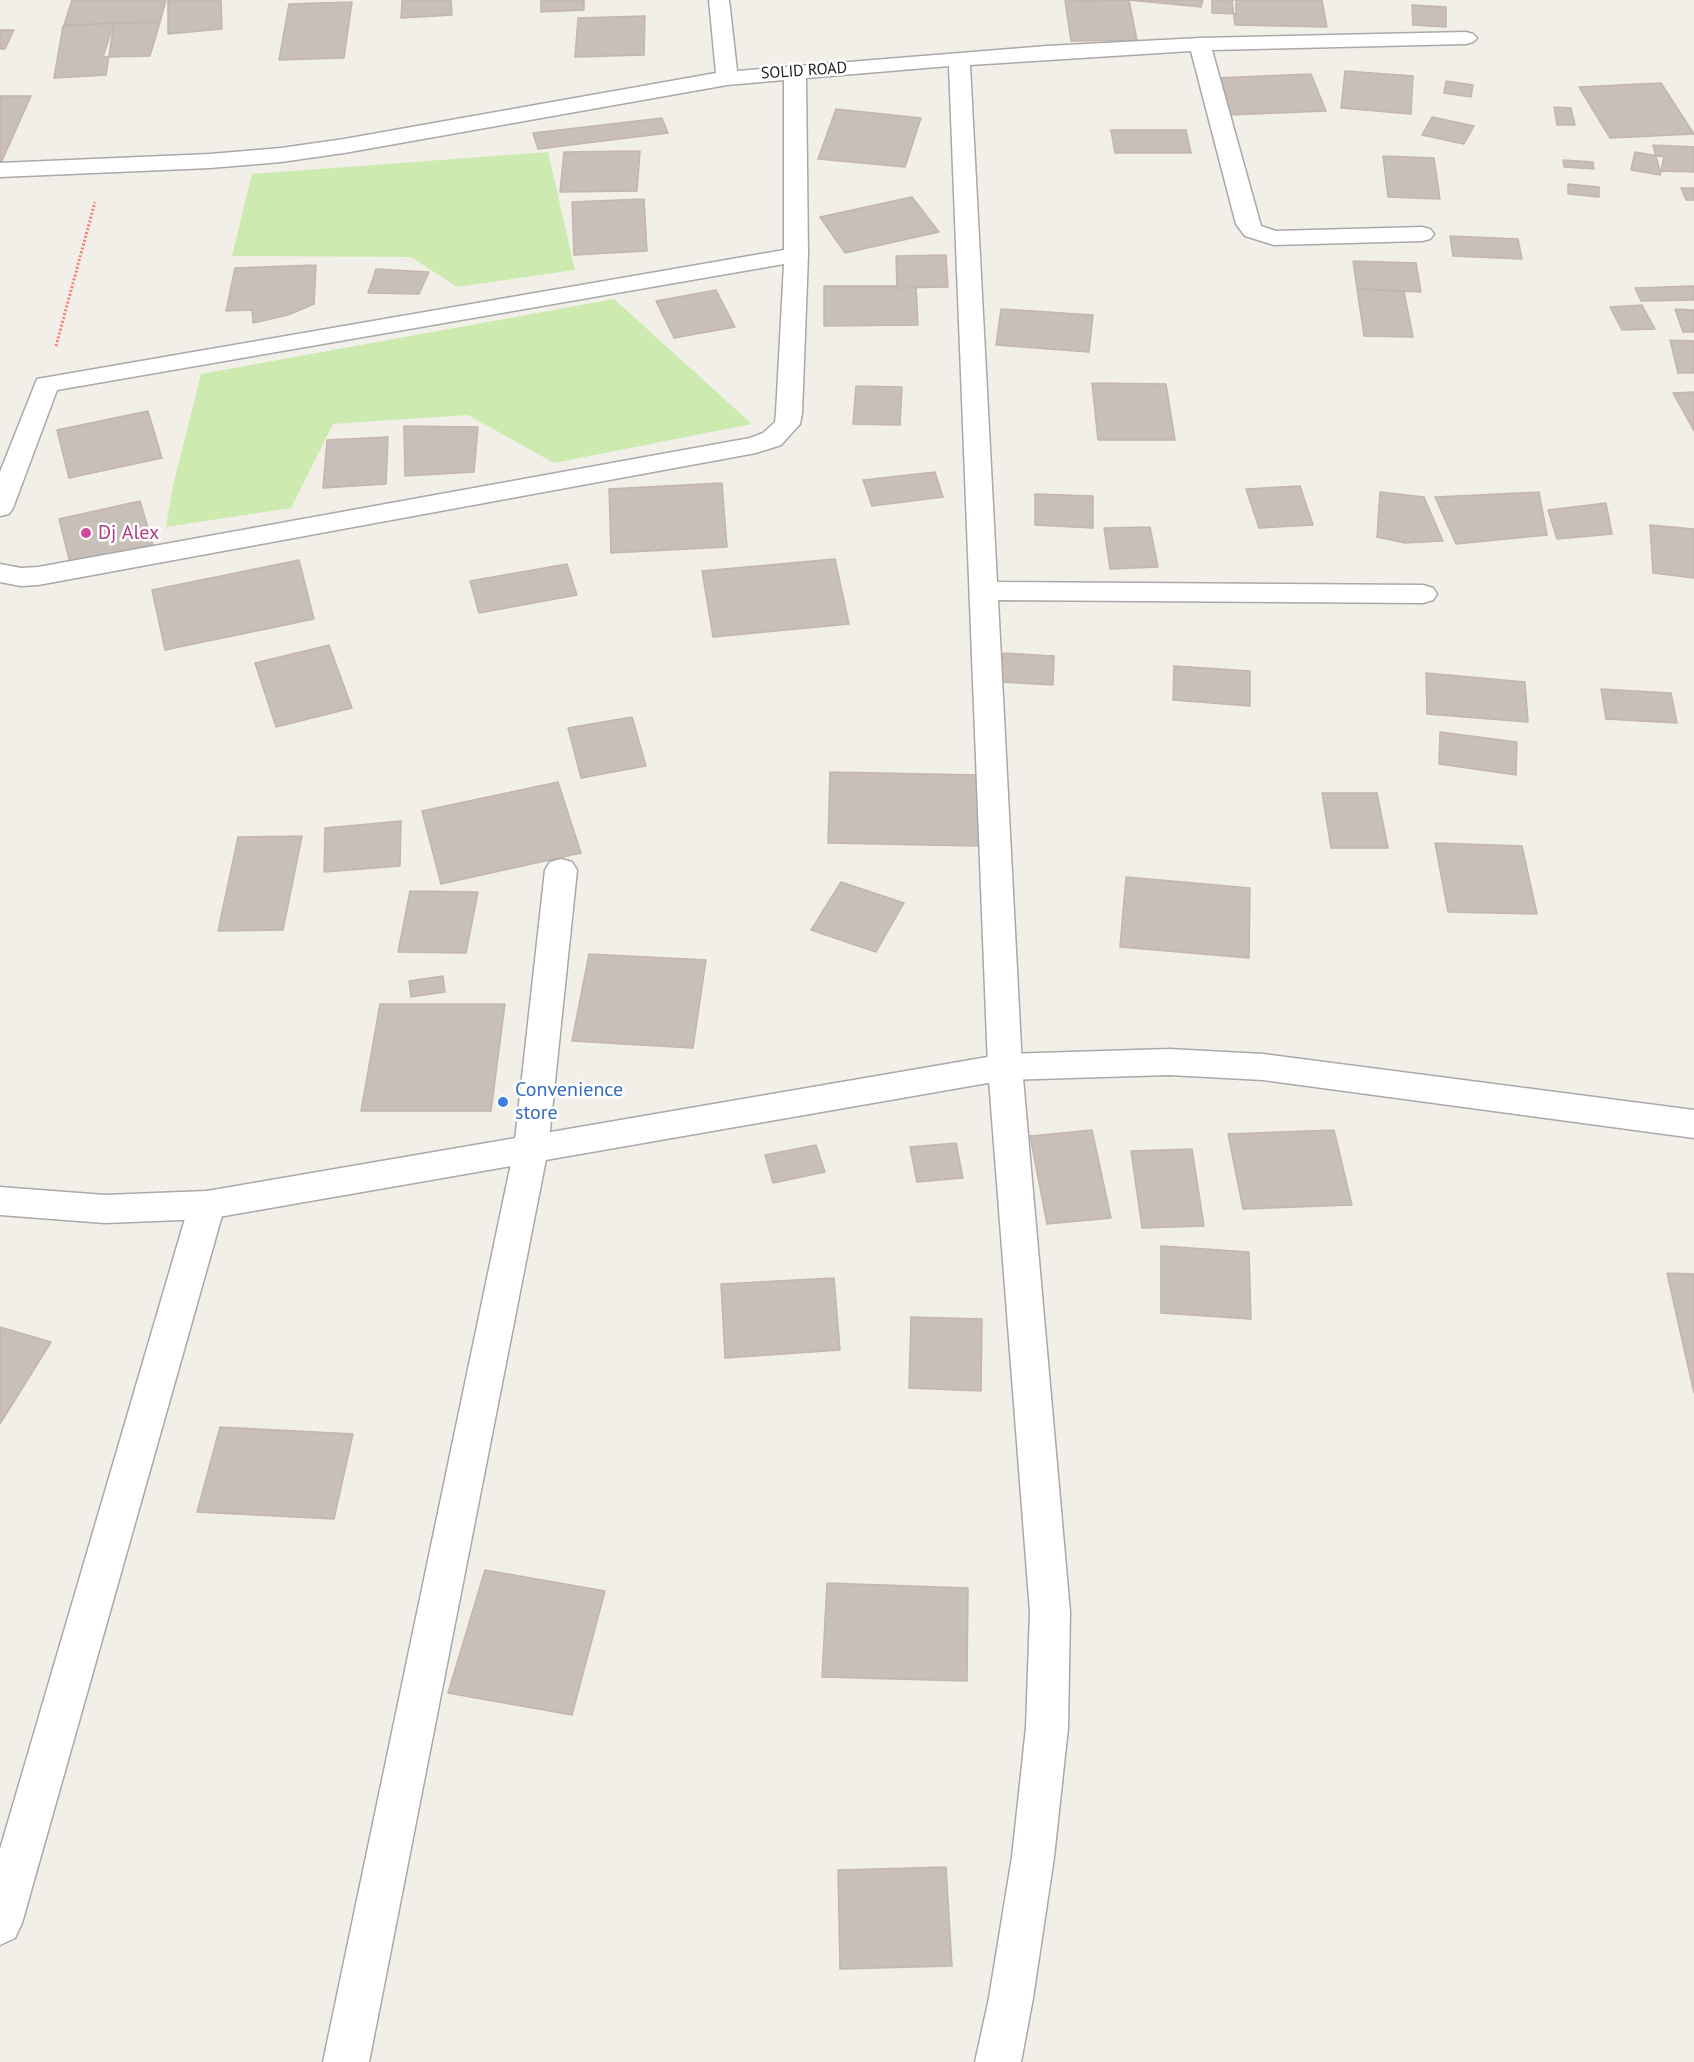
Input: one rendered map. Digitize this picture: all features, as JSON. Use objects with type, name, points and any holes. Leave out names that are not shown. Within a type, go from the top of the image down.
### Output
[{"type":"street","points":[[718,0],[727,78]]},
{"type":"street","name":"SOLID ROAD","points":[[0,170],[210,161],[312,151],[727,78],[795,71],[1047,52],[1200,44],[1466,38]]},
{"type":"street","points":[[1200,44],[1248,225],[1253,231],[1274,238],[1422,234]]},
{"type":"street","points":[[960,59],[1005,1067],[1050,1612],[1047,1728],[1033,1857],[1011,1998],[998,2062]]},
{"type":"street","points":[[0,573],[21,577],[38,576],[744,447],[772,439],[787,424],[789,413],[796,255],[795,71]]},
{"type":"street","points":[[0,508],[46,384],[796,255]]},
{"type":"street","points":[[0,429],[29,427]]},
{"type":"street","points":[[984,591],[1423,594]]},
{"type":"street","points":[[346,2062],[531,1149],[561,870]]},
{"type":"street","points":[[0,1201],[105,1209],[207,1205],[1005,1067],[1169,1062],[1263,1067],[1694,1124]]},
{"type":"street","points":[[0,1923],[207,1205]]},
{"type":"path","points":[[46,384],[104,166]]},
{"type":"green space","points":[[548,152],[575,270],[457,287],[411,257],[232,256],[252,174]]},
{"type":"green space","points":[[614,299],[752,424],[554,463],[468,415],[333,424],[291,508],[166,527],[173,485],[201,374]]},
{"type":"building","points":[[72,0],[166,0],[160,22],[64,25]]},
{"type":"building","points":[[168,0],[221,0],[222,29],[168,34]]},
{"type":"building","points":[[402,0],[451,0],[452,15],[401,18]]},
{"type":"building","points":[[541,0],[584,0],[584,10],[541,12]]},
{"type":"building","points":[[1129,0],[1137,40],[1071,41],[1065,1]]},
{"type":"building","points":[[1129,0],[1203,0],[1201,7]]},
{"type":"building","points":[[1212,0],[1236,0],[1236,14],[1212,13]]},
{"type":"building","points":[[1232,0],[1322,0],[1327,27],[1235,25]]},
{"type":"building","points":[[352,2],[344,58],[279,60],[289,4]]},
{"type":"building","points":[[1412,5],[1446,7],[1446,27],[1413,25]]},
{"type":"building","points":[[645,16],[644,55],[575,57],[578,18]]},
{"type":"building","points":[[160,22],[150,56],[103,57],[114,23]]},
{"type":"building","points":[[114,23],[106,75],[54,78],[63,26]]},
{"type":"building","points":[[0,30],[14,30],[5,49],[0,49]]},
{"type":"building","points":[[1345,71],[1413,76],[1411,114],[1341,108]]},
{"type":"building","points":[[1311,74],[1326,111],[1228,115],[1214,78]]},
{"type":"building","points":[[1446,81],[1473,85],[1471,97],[1444,93]]},
{"type":"building","points":[[1661,83],[1694,134],[1610,138],[1579,87]]},
{"type":"building","points":[[0,96],[31,96],[1,163],[0,163]]},
{"type":"building","points":[[1554,107],[1571,108],[1575,125],[1557,125]]},
{"type":"building","points":[[836,109],[921,118],[905,167],[818,159]]},
{"type":"building","points":[[1432,117],[1474,126],[1464,144],[1422,135]]},
{"type":"building","points":[[662,118],[668,133],[538,149],[533,133]]},
{"type":"building","points":[[1111,130],[1186,130],[1191,153],[1115,153]]},
{"type":"building","points":[[1653,145],[1694,147],[1694,172],[1660,171]]},
{"type":"building","points":[[640,151],[637,191],[560,192],[564,152]]},
{"type":"building","points":[[1635,152],[1664,157],[1660,175],[1631,170]]},
{"type":"building","points":[[1383,156],[1434,158],[1440,199],[1388,197]]},
{"type":"building","points":[[1563,160],[1593,162],[1594,169],[1564,167]]},
{"type":"building","points":[[1568,184],[1599,187],[1599,197],[1568,194]]},
{"type":"building","points":[[1681,188],[1694,188],[1694,200],[1686,200]]},
{"type":"building","points":[[912,197],[939,232],[845,253],[820,217]]},
{"type":"building","points":[[644,199],[647,251],[574,255],[572,202]]},
{"type":"building","points":[[1450,236],[1518,239],[1522,259],[1453,256]]},
{"type":"building","points":[[946,255],[948,287],[897,288],[896,256]]},
{"type":"building","points":[[1353,261],[1416,263],[1421,292],[1357,289]]},
{"type":"building","points":[[316,265],[314,304],[288,315],[253,323],[252,310],[226,311],[235,268]]},
{"type":"building","points":[[376,269],[429,272],[419,294],[368,293]]},
{"type":"building","points":[[824,286],[916,286],[918,325],[824,326]]},
{"type":"building","points":[[1694,286],[1694,300],[1641,301],[1635,288]]},
{"type":"building","points":[[1357,289],[1404,291],[1413,337],[1364,336]]},
{"type":"building","points":[[716,290],[735,327],[674,338],[656,301]]},
{"type":"building","points":[[1642,305],[1655,329],[1622,330],[1610,307]]},
{"type":"building","points":[[1001,309],[1093,315],[1089,352],[996,345]]},
{"type":"building","points":[[1675,309],[1694,310],[1694,332],[1683,332]]},
{"type":"building","points":[[1670,340],[1694,341],[1694,373],[1678,373]]},
{"type":"building","points":[[1092,383],[1166,384],[1175,440],[1098,440]]},
{"type":"building","points":[[856,386],[902,387],[900,425],[853,424]]},
{"type":"building","points":[[1694,392],[1694,431],[1673,393]]},
{"type":"building","points":[[148,411],[162,458],[69,478],[57,430]]},
{"type":"building","points":[[404,426],[478,427],[474,472],[405,476]]},
{"type":"building","points":[[388,437],[386,484],[323,488],[327,440]]},
{"type":"building","points":[[935,472],[943,497],[872,506],[863,480]]},
{"type":"building","points":[[722,483],[727,547],[611,553],[609,489]]},
{"type":"building","points":[[1300,486],[1313,525],[1259,528],[1246,489]]},
{"type":"building","points":[[1380,492],[1424,497],[1443,541],[1405,543],[1377,537]]},
{"type":"building","points":[[1539,492],[1547,535],[1456,544],[1435,497]]},
{"type":"building","points":[[1035,494],[1093,496],[1093,528],[1035,525]]},
{"type":"building","points":[[140,501],[153,545],[70,563],[59,519]]},
{"type":"building","points":[[1606,503],[1612,534],[1557,539],[1548,510]]},
{"type":"building","points":[[1650,525],[1694,529],[1694,578],[1653,573]]},
{"type":"building","points":[[1150,527],[1158,567],[1110,569],[1104,528]]},
{"type":"building","points":[[835,559],[849,624],[713,637],[702,571]]},
{"type":"building","points":[[299,560],[314,619],[165,650],[152,590]]},
{"type":"building","points":[[567,564],[577,595],[479,613],[470,581]]},
{"type":"building","points":[[329,645],[352,708],[276,727],[255,663]]},
{"type":"building","points":[[1003,653],[1054,656],[1053,685],[1001,682]]},
{"type":"building","points":[[1174,666],[1250,671],[1250,706],[1173,700]]},
{"type":"building","points":[[1426,673],[1525,682],[1528,722],[1427,714]]},
{"type":"building","points":[[1601,689],[1671,693],[1677,723],[1606,719]]},
{"type":"building","points":[[632,717],[646,766],[581,778],[568,728]]},
{"type":"building","points":[[1440,732],[1517,742],[1516,775],[1439,764]]},
{"type":"building","points":[[830,772],[977,775],[978,846],[828,843]]},
{"type":"building","points":[[558,782],[581,853],[441,884],[422,811]]},
{"type":"building","points":[[1322,793],[1377,793],[1388,848],[1331,848]]},
{"type":"building","points":[[401,821],[400,866],[324,872],[325,828]]},
{"type":"building","points":[[302,836],[283,930],[218,931],[238,837]]},
{"type":"building","points":[[1435,843],[1522,846],[1537,914],[1448,912]]},
{"type":"building","points":[[1126,877],[1250,888],[1249,958],[1120,947]]},
{"type":"building","points":[[841,882],[904,903],[876,952],[811,930]]},
{"type":"building","points":[[410,891],[478,892],[466,953],[398,952]]},
{"type":"building","points":[[589,954],[706,960],[693,1048],[572,1041]]},
{"type":"building","points":[[443,976],[445,992],[411,997],[409,981]]},
{"type":"building","points":[[380,1004],[505,1004],[491,1111],[361,1111]]},
{"type":"building","points":[[1092,1130],[1111,1218],[1047,1224],[1030,1136]]},
{"type":"building","points":[[1334,1130],[1352,1205],[1243,1209],[1228,1134]]},
{"type":"building","points":[[956,1143],[963,1178],[917,1182],[910,1147]]},
{"type":"building","points":[[816,1145],[825,1172],[773,1183],[765,1155]]},
{"type":"building","points":[[1192,1149],[1204,1226],[1142,1228],[1131,1151]]},
{"type":"building","points":[[1161,1246],[1249,1252],[1251,1319],[1161,1313]]},
{"type":"building","points":[[1667,1273],[1694,1274],[1694,1393]]},
{"type":"building","points":[[834,1278],[840,1350],[725,1358],[721,1284]]},
{"type":"building","points":[[911,1317],[982,1319],[981,1391],[909,1388]]},
{"type":"building","points":[[0,1327],[51,1342],[0,1424]]},
{"type":"building","points":[[220,1427],[353,1434],[334,1519],[197,1512]]},
{"type":"building","points":[[485,1570],[605,1591],[572,1715],[448,1693]]},
{"type":"building","points":[[827,1583],[968,1588],[967,1681],[822,1677]]},
{"type":"building","points":[[946,1867],[952,1966],[840,1969],[838,1870]]},
{"type":"place","name":"Dj Alex","points":[[86,533]]},
{"type":"place","name":"Convenience store","points":[[503,1102]]}]
